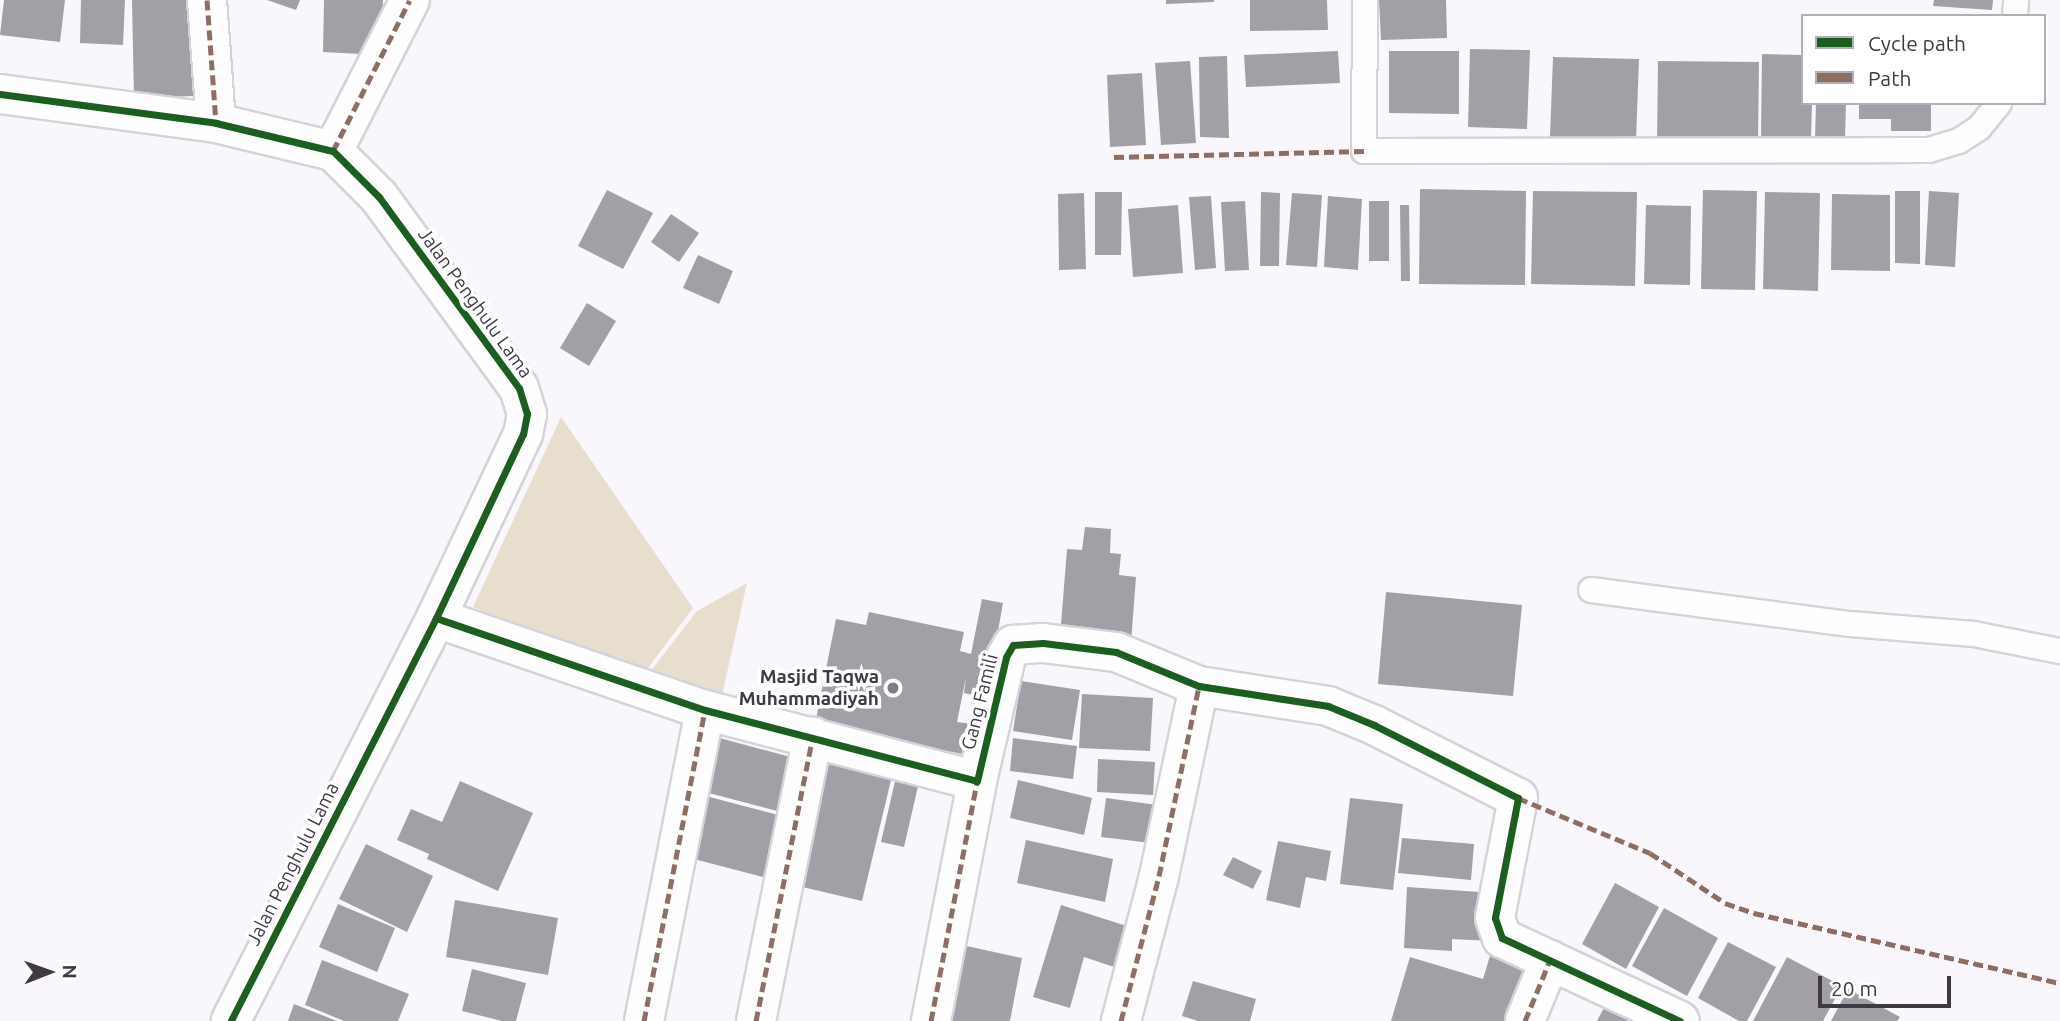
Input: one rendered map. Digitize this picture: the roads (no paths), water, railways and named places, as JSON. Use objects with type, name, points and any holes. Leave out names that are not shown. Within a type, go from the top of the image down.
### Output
[{"type":"street","points":[[207,0],[216,123]]},
{"type":"street","points":[[0,93],[216,123],[333,151],[410,0]]},
{"type":"street","name":"Jalan Penghulu Lama","points":[[231,1021],[436,618],[523,434],[527,414],[519,388],[379,197],[333,151]]},
{"type":"street","name":"Gang Famili","points":[[436,618],[705,710],[977,781],[1006,656],[1013,645],[1043,643],[1116,652],[1199,686],[1328,706],[1374,725],[1518,798],[1496,918],[1497,929],[1502,938],[1550,960]]},
{"type":"street","points":[[1121,1021],[1159,876],[1199,686]]},
{"type":"street","points":[[644,1021],[705,710]]},
{"type":"street","points":[[756,1021],[813,737]]},
{"type":"street","points":[[931,1021],[977,781]]},
{"type":"street","points":[[1525,1021],[1550,960],[1680,1021]]},
{"type":"lane","points":[[1365,0],[1364,151],[1929,150],[1959,141],[1979,128],[1997,105]]},
{"type":"lane","points":[[1591,590],[1850,624],[1974,634],[2060,651]]},
{"type":"place","name":"Masjid Taqwa Muhammadiyah","points":[[893,688]]}]
